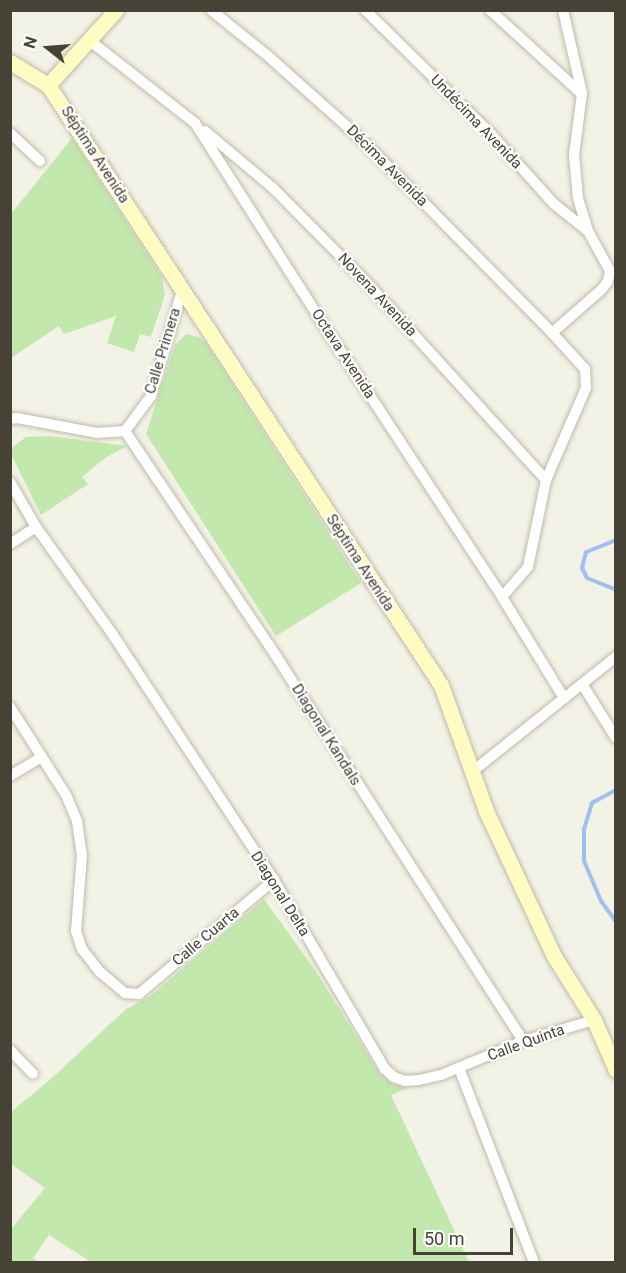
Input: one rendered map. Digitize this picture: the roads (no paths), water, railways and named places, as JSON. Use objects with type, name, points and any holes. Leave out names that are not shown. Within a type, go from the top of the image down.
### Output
[{"type":"street","points":[[48,86],[116,10]]},
{"type":"street","name":"Décima Avenida","points":[[211,10],[268,56],[361,139],[585,369],[586,388],[546,480]]},
{"type":"street","name":"Undécima Avenida","points":[[365,10],[491,134],[554,204],[588,231]]},
{"type":"street","points":[[490,10],[582,93]]},
{"type":"street","points":[[552,333],[608,281],[610,271],[588,231],[578,198],[574,155],[582,93],[563,10]]},
{"type":"street","name":"Octava Avenida","points":[[89,40],[195,123],[321,321],[502,597],[564,698]]},
{"type":"street","name":"Séptima Avenida","points":[[10,62],[48,86],[67,110],[182,291],[441,685],[486,811],[554,956],[594,1020],[615,1070]]},
{"type":"street","name":"Novena Avenida","points":[[195,123],[273,188],[339,254],[546,480]]},
{"type":"street","points":[[10,133],[40,161]]},
{"type":"street","name":"Calle Primera","points":[[125,431],[151,396],[182,291]]},
{"type":"street","points":[[10,419],[18,418],[97,433],[125,431]]},
{"type":"street","name":"Diagonal Kandals","points":[[125,431],[269,645],[524,1041]]},
{"type":"street","points":[[502,597],[528,567],[546,480]]},
{"type":"street","name":"Diagonal Delta","points":[[10,482],[36,527],[113,635],[274,880],[385,1069],[394,1077],[419,1080],[459,1068]]},
{"type":"street","points":[[10,544],[36,527]]},
{"type":"street","points":[[473,771],[615,657]]},
{"type":"street","points":[[582,684],[615,738]]},
{"type":"street","points":[[10,707],[42,757],[10,776]]},
{"type":"street","name":"Calle Cuarta","points":[[42,757],[66,795],[81,840],[81,876],[76,931],[82,949],[125,993],[139,993],[274,880]]},
{"type":"street","name":"Calle Quinta","points":[[459,1068],[524,1041],[594,1020]]},
{"type":"street","points":[[10,1050],[33,1074]]},
{"type":"street","points":[[459,1068],[534,1263]]},
{"type":"waterway","points":[[616,540],[586,552],[582,568],[587,578],[616,590]]},
{"type":"waterway","points":[[616,790],[592,803],[584,829],[584,861],[601,901],[616,922]]}]
